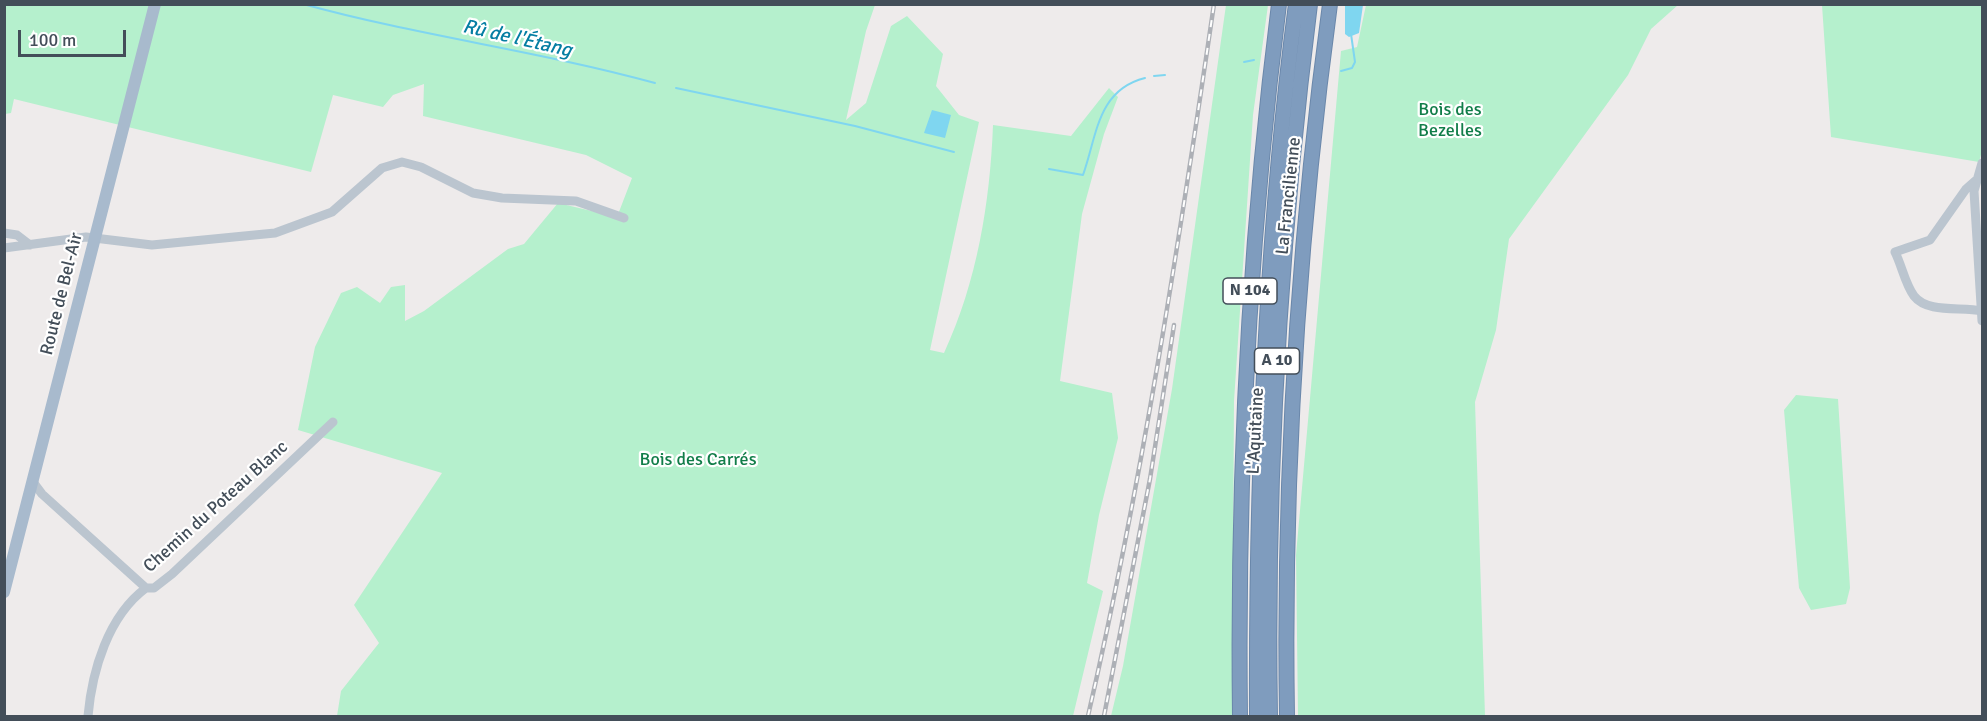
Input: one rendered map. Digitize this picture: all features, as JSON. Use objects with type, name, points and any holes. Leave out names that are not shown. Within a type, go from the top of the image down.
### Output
[{"type":"highway","name":"La Francilienne","points":[[1240,717],[1239,550],[1250,297],[1279,4]]},
{"type":"highway","name":"L'Aquitaine","points":[[1257,717],[1256,599],[1261,429],[1274,221],[1296,4]]},
{"type":"highway","name":"L'Aquitaine","points":[[1270,717],[1270,510],[1279,306],[1294,142],[1310,4]]},
{"type":"highway","name":"La Francilienne","points":[[1287,717],[1289,474],[1297,314],[1310,161],[1330,4]]},
{"type":"main road","name":"Route de Bel-Air","points":[[4,592],[155,4]]},
{"type":"street","points":[[4,248],[95,237],[152,245],[281,232],[332,212],[382,168],[402,162],[421,167],[473,193],[502,198],[576,201],[624,218]]},
{"type":"street","points":[[1983,163],[1976,181],[1983,321]]},
{"type":"street","points":[[1976,181],[1966,189],[1930,240],[1895,252],[1909,287],[1921,303],[1934,307],[1982,311]]},
{"type":"street","points":[[4,233],[17,235],[30,245]]},
{"type":"street","name":"Chemin du Poteau Blanc","points":[[88,717],[93,684],[110,632],[128,604],[146,588],[154,588],[172,574],[333,422]]},
{"type":"street","points":[[33,482],[42,494],[146,588]]},
{"type":"green space","name":"Bois des Carrés","points":[[4,5],[875,5],[866,31],[846,120],[866,103],[891,26],[907,16],[943,54],[936,86],[959,115],[979,122],[930,350],[944,353],[965,298],[980,242],[989,184],[993,125],[1071,136],[1109,88],[1118,97],[1104,134],[1082,214],[1060,381],[1112,393],[1118,438],[1099,515],[1087,583],[1103,591],[1073,716],[337,716],[341,691],[379,643],[354,605],[442,473],[298,430],[315,347],[341,293],[357,287],[380,303],[391,287],[405,285],[405,321],[424,311],[508,249],[524,244],[558,203],[617,217],[632,178],[586,155],[423,116],[424,84],[393,95],[383,107],[333,95],[311,172],[14,99],[11,113],[5,114]]},
{"type":"green space","points":[[1226,5],[1268,5],[1253,115],[1234,401],[1232,716],[1111,716],[1123,666],[1172,389]]},
{"type":"green space","name":"Bois des Bezelles","points":[[1366,5],[1678,5],[1651,29],[1628,75],[1509,239],[1496,330],[1475,402],[1485,716],[1298,716],[1296,555],[1341,51],[1357,47]]},
{"type":"green space","points":[[1822,5],[1982,5],[1982,151],[1979,162],[1831,137]]},
{"type":"green space","points":[[1796,395],[1838,399],[1850,588],[1846,604],[1811,610],[1799,588],[1784,410]]},
{"type":"water","points":[[1345,5],[1363,5],[1359,33],[1349,37],[1345,34]]},
{"type":"water","points":[[932,110],[951,115],[945,138],[924,133]]},
{"type":"waterway","name":"Rû de l'Étang","points":[[303,4],[655,83]]},
{"type":"waterway","points":[[1341,71],[1352,68],[1355,62],[1351,34]]},
{"type":"waterway","points":[[1244,62],[1254,60]]},
{"type":"waterway","name":"Rû de l'Étang","points":[[1154,76],[1165,75]]},
{"type":"waterway","name":"Rû de l'Étang","points":[[1049,169],[1083,175],[1096,130],[1108,104],[1129,84],[1145,78]]},
{"type":"waterway","name":"Rû de l'Étang","points":[[676,88],[855,126],[954,152]]},
{"type":"railway","points":[[1088,716],[1126,539],[1158,362],[1214,4]]},
{"type":"railway","points":[[1104,716],[1150,479],[1174,325]]}]
